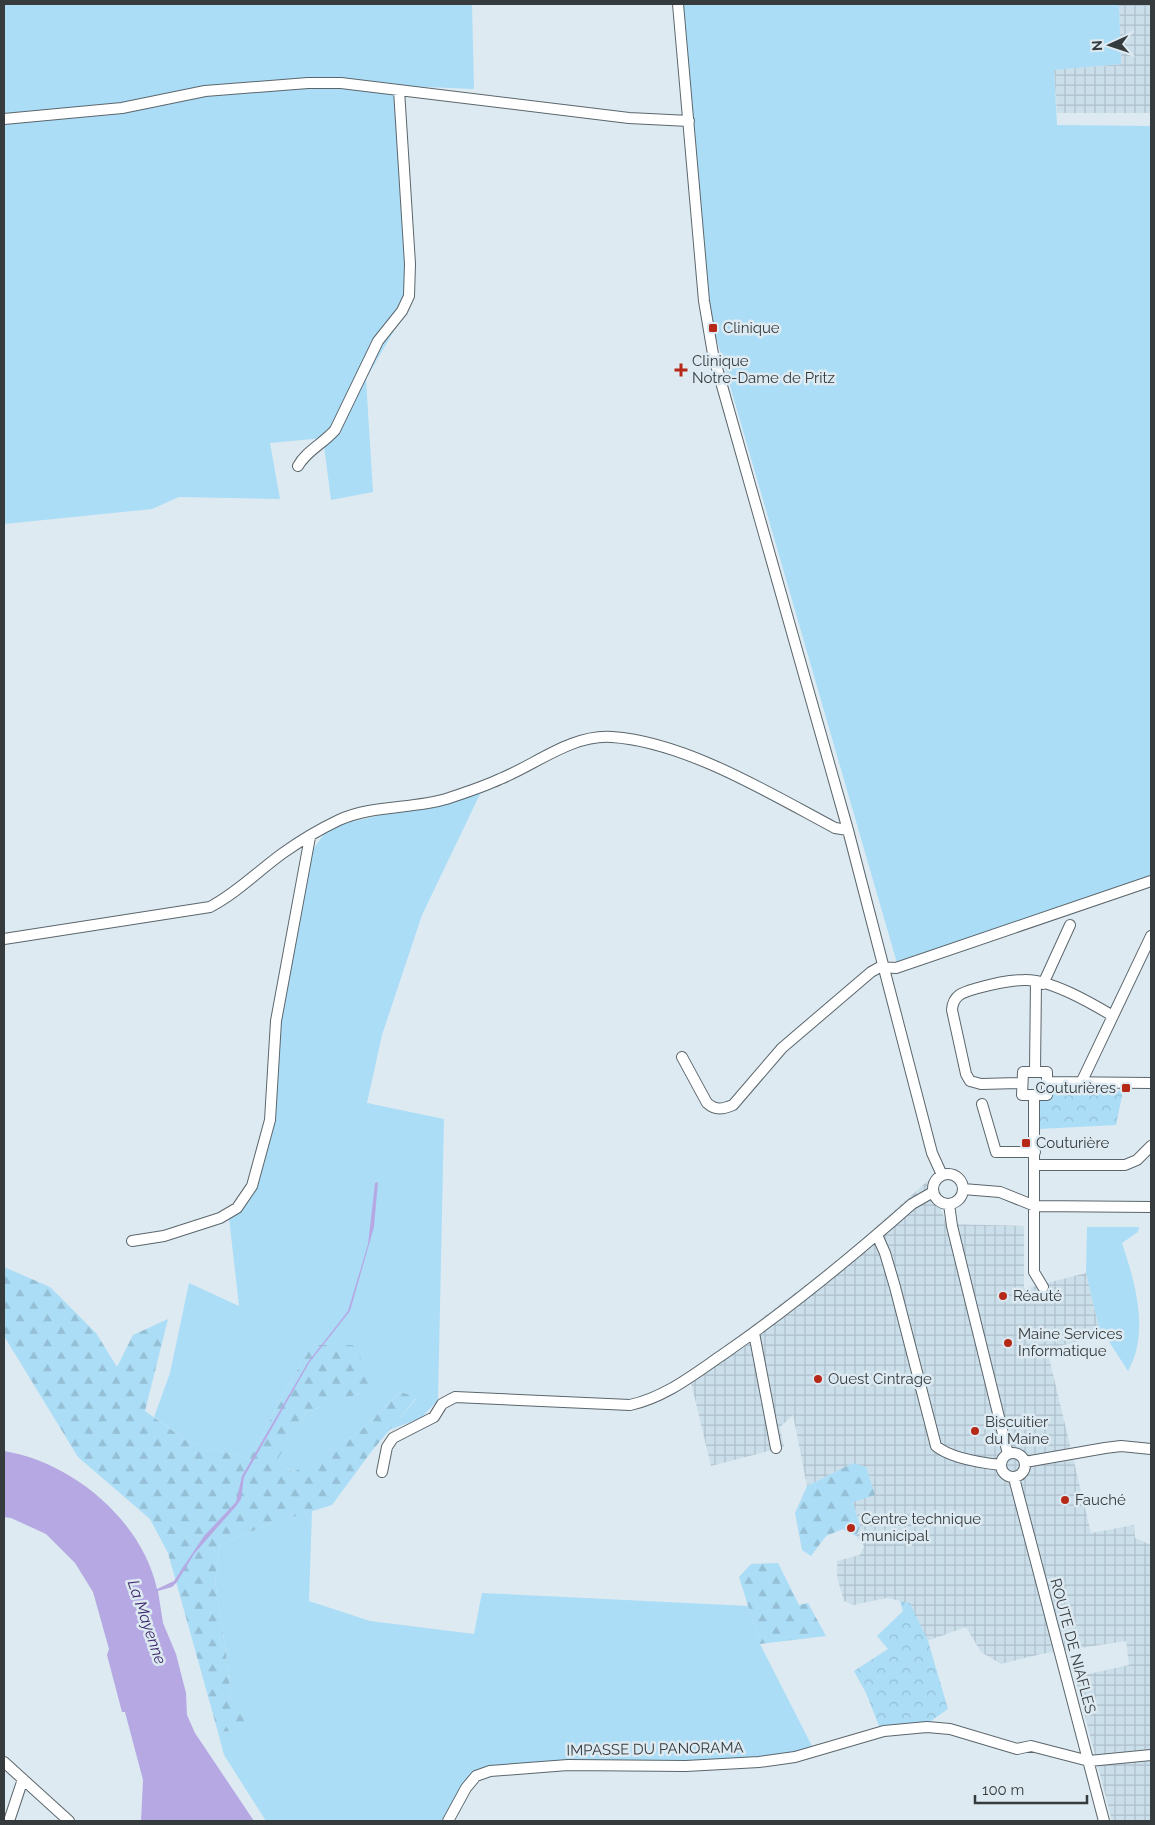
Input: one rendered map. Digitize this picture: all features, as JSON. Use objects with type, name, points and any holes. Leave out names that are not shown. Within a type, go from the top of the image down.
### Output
[{"type":"street","points":[[678,4],[704,301],[711,345],[848,830],[932,1152],[942,1175]]},
{"type":"street","points":[[4,119],[122,108],[204,91],[308,83],[341,83],[636,119],[689,121]]},
{"type":"street","points":[[298,466],[302,458],[324,442],[335,430],[378,341],[402,311],[409,296],[410,282],[399,90]]},
{"type":"street","points":[[4,939],[210,907],[227,898],[284,853],[340,820],[374,811],[444,799],[501,779],[572,744],[609,737],[648,742],[675,752],[744,779],[835,828],[848,830]]},
{"type":"street","points":[[132,1241],[164,1236],[220,1218],[237,1208],[252,1186],[270,1120],[276,1021],[310,837]]},
{"type":"street","points":[[682,1057],[707,1103],[714,1108],[729,1107],[782,1048],[875,969],[896,968],[1151,881]]},
{"type":"street","points":[[1035,1072],[1039,982],[1070,925]]},
{"type":"street","points":[[1081,1083],[1151,936]]},
{"type":"street","points":[[1022,1083],[981,1084],[970,1081],[966,1074],[954,1019],[952,1001],[960,993],[1004,982],[1025,980],[1039,982],[1113,1016]]},
{"type":"street","points":[[1022,1072],[1047,1072],[1047,1082],[1047,1095],[1022,1095],[1022,1072]]},
{"type":"street","points":[[1047,1082],[1151,1083]]},
{"type":"street","points":[[1034,1095],[1034,1272],[1042,1287]]},
{"type":"street","points":[[982,1104],[996,1152],[1035,1152]]},
{"type":"street","points":[[1035,1165],[1124,1165],[1137,1160],[1151,1146]]},
{"type":"street","points":[[947,1174],[956,1176],[963,1189],[957,1201],[949,1204],[937,1199],[934,1192],[935,1182],[942,1175],[947,1174]]},
{"type":"street","points":[[963,1189],[1000,1192],[1035,1206],[1151,1207]]},
{"type":"street","points":[[382,1472],[387,1447],[393,1438],[434,1417],[442,1404],[455,1397],[630,1405],[648,1401],[672,1390],[754,1333],[826,1278],[912,1204],[934,1192]]},
{"type":"street","points":[[949,1204],[952,1226],[1008,1454]]},
{"type":"street","points":[[877,1236],[885,1253],[895,1287],[936,1446],[955,1455],[1001,1465]]},
{"type":"street","points":[[754,1333],[776,1448]]},
{"type":"street","points":[[1025,1462],[1121,1446],[1151,1451]]},
{"type":"street","points":[[1008,1454],[1018,1454],[1025,1462],[1024,1472],[1014,1478],[1004,1473],[1001,1465],[1003,1459],[1008,1454]]},
{"type":"street","name":"ROUTE DE NIAFLES","points":[[1014,1478],[1104,1821]]},
{"type":"street","name":"IMPASSE DU PANORAMA","points":[[448,1821],[466,1788],[476,1776],[490,1771],[568,1765],[686,1766],[759,1762],[795,1757],[884,1730],[927,1726],[950,1729],[1017,1749],[1031,1746],[1089,1761]]},
{"type":"street","points":[[1089,1761],[1151,1755]]},
{"type":"street","points":[[4,1762],[69,1821]]},
{"type":"street","points":[[9,1821],[23,1779]]},
{"type":"shaded area","points":[[1119,4],[1151,4],[1151,113],[1057,113],[1054,70],[1121,64]]},
{"type":"shaded area","points":[[931,1178],[946,1224],[1024,1226],[1024,1289],[1086,1273],[1101,1336],[1047,1349],[1091,1533],[1134,1525],[1135,1538],[1151,1545],[1151,1821],[1112,1821],[1075,1677],[1129,1665],[1126,1641],[1041,1654],[1001,1664],[981,1652],[966,1627],[927,1641],[910,1603],[887,1598],[853,1605],[844,1601],[837,1577],[837,1561],[860,1555],[864,1546],[856,1536],[860,1526],[853,1502],[853,1463],[807,1486],[793,1415],[780,1427],[784,1447],[711,1466],[689,1374],[842,1257]]},
{"type":"green space","points":[[4,4],[472,4],[474,89],[402,86],[414,296],[366,379],[373,492],[331,500],[323,438],[270,443],[280,499],[179,497],[152,509],[4,524]]},
{"type":"green space","points":[[678,4],[1119,4],[1121,64],[1054,70],[1057,125],[1151,126],[1151,875],[918,958],[897,963],[709,313]]},
{"type":"green space","points":[[481,792],[422,915],[382,1035],[367,1103],[444,1119],[438,1400],[421,1418],[389,1430],[417,1398],[400,1392],[356,1435],[295,1472],[275,1462],[306,1412],[378,1387],[311,1345],[249,1459],[187,1441],[154,1417],[170,1373],[189,1283],[239,1306],[229,1218],[254,1193],[271,1122],[281,1003],[310,854],[329,827]]},
{"type":"green space","points":[[1052,1090],[1123,1091],[1116,1125],[1038,1129],[1040,1101],[1051,1100]]},
{"type":"green space","points":[[1087,1227],[1139,1227],[1138,1232],[1122,1243],[1132,1274],[1139,1324],[1135,1356],[1128,1371],[1106,1337],[1101,1336],[1086,1273]]},
{"type":"green space","points":[[4,1267],[50,1287],[96,1333],[117,1367],[133,1335],[168,1319],[145,1411],[187,1441],[249,1459],[311,1345],[353,1345],[378,1387],[306,1412],[276,1462],[294,1472],[356,1435],[400,1392],[417,1397],[371,1452],[332,1505],[264,1526],[220,1545],[215,1581],[226,1652],[231,1702],[251,1714],[237,1731],[218,1732],[168,1553],[150,1519],[78,1457],[4,1336]]},
{"type":"green space","points":[[853,1463],[866,1467],[875,1495],[853,1502],[860,1527],[856,1536],[843,1529],[826,1536],[811,1556],[802,1550],[795,1513],[807,1486]]},
{"type":"green space","points":[[312,1511],[309,1601],[370,1621],[474,1634],[482,1593],[748,1606],[760,1644],[815,1752],[670,1766],[474,1770],[443,1821],[266,1821],[224,1755],[218,1732],[237,1731],[231,1702],[226,1652],[215,1581],[220,1545],[264,1526]]},
{"type":"green space","points":[[778,1563],[799,1605],[808,1603],[826,1636],[760,1644],[739,1577],[751,1564]]},
{"type":"green space","points":[[900,1601],[910,1603],[928,1641],[948,1709],[928,1723],[879,1726],[866,1693],[854,1671],[888,1649],[877,1636],[903,1611]]},
{"type":"water","name":"La Mayenne","points":[[378,1182],[374,1227],[350,1311],[309,1363],[244,1477],[241,1499],[237,1505],[194,1554],[177,1582],[172,1587],[158,1591],[163,1623],[176,1654],[186,1693],[187,1715],[195,1733],[254,1821],[141,1821],[143,1780],[125,1712],[122,1712],[107,1655],[109,1649],[93,1592],[75,1563],[46,1534],[11,1518],[4,1517],[4,1451],[29,1457],[54,1467],[78,1481],[100,1498],[120,1518],[136,1540],[149,1564],[157,1589],[174,1581],[204,1536],[236,1502],[242,1476],[308,1362],[348,1311],[368,1244],[375,1183]]},
{"type":"place","name":"Clinique","points":[[713,328]]},
{"type":"place","name":"Clinique Notre-Dame de Pritz","points":[[681,370]]},
{"type":"place","name":"Couturières","points":[[1126,1088]]},
{"type":"place","name":"Couturière","points":[[1026,1143]]},
{"type":"place","name":"Réauté","points":[[1003,1296]]},
{"type":"place","name":"Maine Services Informatique","points":[[1008,1343]]},
{"type":"place","name":"Ouest Cintrage","points":[[818,1379]]},
{"type":"place","name":"Biscuitier du Maine","points":[[975,1431]]},
{"type":"place","name":"Fauché","points":[[1065,1500]]},
{"type":"place","name":"Centre technique municipal","points":[[851,1528]]}]
